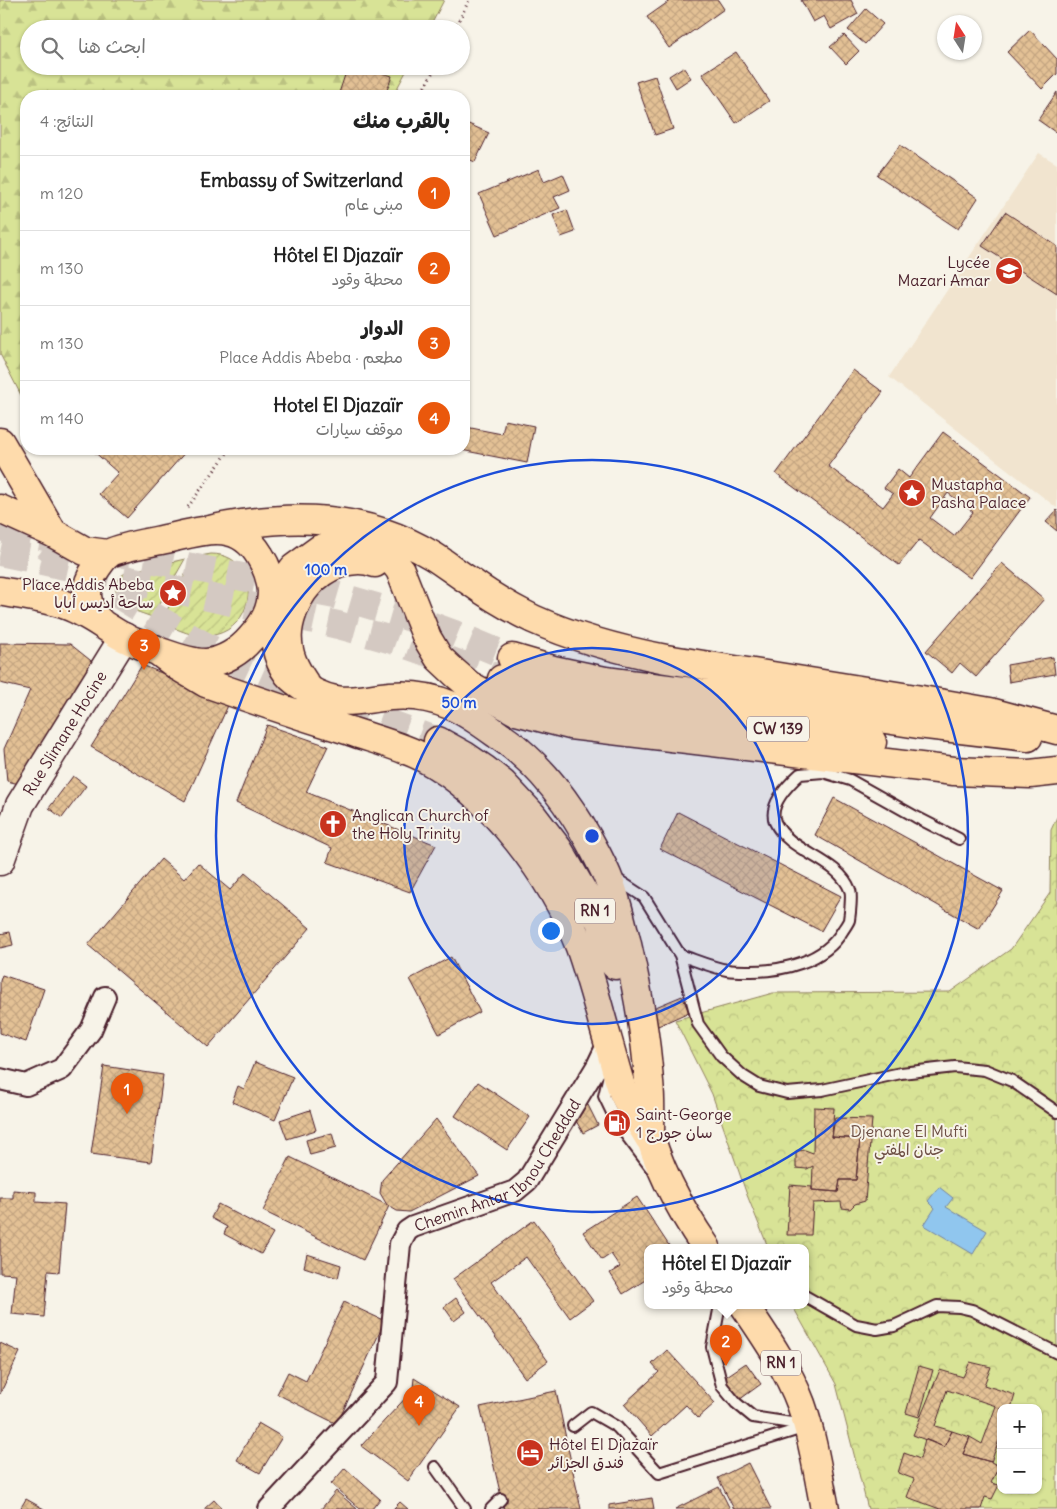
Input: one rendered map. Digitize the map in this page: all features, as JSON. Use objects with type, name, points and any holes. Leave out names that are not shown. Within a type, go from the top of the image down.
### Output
[{"type":"main road","points":[[0,442],[53,533]]},
{"type":"main road","points":[[0,509],[53,533],[85,551],[108,554],[144,543],[245,522],[283,519],[343,522],[395,537],[426,552],[495,598],[532,618],[564,632],[598,643],[666,659],[922,700],[990,712],[1053,727]]},
{"type":"main road","points":[[214,529],[232,531],[246,539],[256,549],[270,576],[276,644],[280,660],[289,676],[310,691],[343,702],[390,696],[412,696],[431,698],[451,706],[467,714],[519,751],[552,784],[572,811],[606,872],[618,906],[638,996],[646,1045],[650,1085],[650,1139]]},
{"type":"main road","points":[[0,591],[63,604],[82,612],[113,631],[155,649],[205,663],[219,661],[245,646],[263,624],[268,614],[272,597],[294,568],[320,549],[339,544],[359,544],[375,548],[388,556],[400,570],[427,638],[439,658],[469,685],[516,711],[542,719],[570,724],[954,771],[1030,774],[1057,771]]},
{"type":"main road","points":[[108,554],[92,574],[86,592],[92,614],[113,631]]},
{"type":"main road","points":[[310,691],[294,666],[287,641],[294,611],[307,586],[320,574],[341,563],[357,561],[371,562],[384,568],[398,579],[409,593]]},
{"type":"main road","points":[[155,649],[179,667],[206,683],[423,757],[465,786],[495,815],[548,881],[567,917],[580,949],[610,1052],[624,1092],[650,1139]]},
{"type":"main road","name":"CW 139","points":[[1053,727],[918,724],[794,705],[604,681],[553,670],[507,669],[553,696],[592,704],[1057,766]]},
{"type":"main road","name":"RN 1","points":[[438,741],[484,769],[521,802],[558,849],[600,921],[610,945],[625,1005],[650,1139],[678,1203],[704,1244]]},
{"type":"main road","name":"RN 1","points":[[747,1309],[786,1372],[801,1404],[808,1426],[825,1509]]},
{"type":"street","points":[[0,602],[29,597]]},
{"type":"street","name":"Rue Slimane Hocine","points":[[0,861],[20,805],[113,631]]},
{"type":"street","points":[[0,1080],[26,1084],[62,1068],[91,1030],[105,997]]},
{"type":"street","name":"Chemin Antar Ibnou Cheddad","points":[[269,1509],[387,1382],[400,1244],[407,1231],[413,1227],[515,1190],[527,1181],[597,1066],[610,1052]]},
{"type":"lane","points":[[680,954],[728,970],[756,971],[785,968],[803,963],[824,951],[838,939],[848,921],[850,891],[837,871],[784,836],[774,820],[776,804],[785,789],[800,774],[823,772],[850,780],[959,839]]},
{"type":"lane","points":[[606,872],[644,897],[680,954],[698,1024],[721,1056],[743,1076],[758,1086],[787,1093],[822,1090],[901,1073],[955,1067],[985,1070],[1012,1081],[1057,1112]]},
{"type":"lane","points":[[610,1052],[604,1096],[617,1123],[678,1203]]},
{"type":"lane","points":[[809,1298],[856,1325],[877,1330],[894,1326],[937,1306],[972,1310],[1057,1353]]},
{"type":"lane","points":[[719,1309],[712,1346],[722,1386],[736,1403],[753,1417],[808,1426]]},
{"type":"lane","points":[[573,1426],[591,1412],[617,1427],[659,1473],[808,1426]]},
{"type":"lane","points":[[435,1467],[464,1509]]},
{"type":"lane","points":[[491,1509],[501,1499]]},
{"type":"path","points":[[459,20],[469,0]]},
{"type":"path","points":[[423,90],[431,75]]},
{"type":"path","points":[[165,539],[226,455]]},
{"type":"shaded area","name":"Lycée Mazari Amar","points":[[1039,153],[1057,164],[1057,508],[889,377]]},
{"type":"green space","points":[[0,0],[444,0],[434,20],[20,20],[20,75],[404,75],[396,90],[20,90],[20,393],[0,354]]},
{"type":"green space","points":[[211,554],[228,558],[240,567],[247,580],[248,596],[244,611],[235,624],[221,633],[202,636],[186,633],[161,622],[194,557]]},
{"type":"green space","points":[[185,559],[152,617],[123,604],[116,594],[117,584],[125,573]]},
{"type":"green space","name":"Djenane El Mufti جنان المفتي","points":[[1057,817],[1057,1509],[868,1509],[836,1384],[794,1309],[809,1309],[809,1244],[767,1244],[747,1195],[712,1094],[675,1020],[773,993],[950,992],[1011,949],[1050,893],[1051,830]]},
{"type":"water","points":[[939,1187],[953,1198],[946,1207],[987,1231],[973,1254],[924,1225],[935,1208],[928,1201]]},
{"type":"building","points":[[671,0],[718,0],[724,9],[669,48],[647,17]]},
{"type":"building","points":[[801,0],[851,0],[858,14],[831,29],[824,16],[813,22]]},
{"type":"building","points":[[866,9],[883,24],[865,44],[848,30]]},
{"type":"building","points":[[1030,30],[1057,59],[1057,74],[1042,89],[1007,52]]},
{"type":"building","points":[[844,35],[859,51],[846,64],[830,47]]},
{"type":"building","points":[[736,52],[769,101],[736,123],[702,74]]},
{"type":"building","points":[[683,67],[691,78],[676,88],[669,76]]},
{"type":"building","points":[[345,75],[392,76],[387,90],[340,90]]},
{"type":"building","points":[[655,76],[673,129],[655,135],[636,82]]},
{"type":"building","points":[[1057,92],[1057,129],[1055,132],[1038,120]]},
{"type":"building","points":[[470,125],[489,133],[475,162],[470,160]]},
{"type":"building","points":[[900,145],[978,198],[958,229],[877,175]]},
{"type":"building","points":[[539,169],[544,182],[563,174],[570,190],[554,197],[560,208],[497,235],[479,194]]},
{"type":"building","points":[[567,210],[575,232],[561,237],[553,215]]},
{"type":"building","points":[[1005,212],[1057,246],[1057,294],[982,246]]},
{"type":"building","points":[[853,370],[883,392],[828,466],[883,507],[893,494],[884,488],[898,469],[909,478],[943,432],[1030,497],[970,578],[919,540],[899,565],[776,474]],"holes":[[[948,493],[973,512],[954,536],[930,518]]]},
{"type":"building","points":[[505,420],[534,426],[527,463],[470,452],[470,428],[502,434]]},
{"type":"building","points":[[98,455],[183,455],[127,518],[99,494],[118,473]]},
{"type":"building","points":[[1057,510],[1057,531],[1046,522]]},
{"type":"building","points":[[1002,563],[1044,599],[976,677],[960,663],[952,673],[926,651]]},
{"type":"building","points":[[0,643],[70,644],[95,664],[23,785],[7,781],[4,749],[30,690],[0,683]]},
{"type":"building","points":[[1053,657],[1055,674],[1009,682],[1007,665]]},
{"type":"building","points":[[142,665],[230,701],[185,801],[91,747]]},
{"type":"building","name":"Anglican Church of the Holy Trinity","points":[[267,725],[328,746],[306,792],[436,845],[410,892],[327,862],[332,848],[236,803]]},
{"type":"building","points":[[73,776],[86,786],[62,818],[49,808]]},
{"type":"building","points":[[834,798],[1003,891],[979,929],[815,835]]},
{"type":"building","points":[[678,812],[841,896],[821,931],[660,849]]},
{"type":"building","points":[[161,859],[184,879],[198,863],[230,890],[245,873],[310,928],[208,1047],[88,945]]},
{"type":"building","points":[[10,932],[13,945],[0,948],[0,934]]},
{"type":"building","points":[[451,957],[480,1012],[439,1034],[410,979]]},
{"type":"building","points":[[2,975],[44,989],[26,1042],[0,1033],[0,981]]},
{"type":"building","points":[[682,996],[689,1012],[658,1026],[651,1009]]},
{"type":"building","points":[[255,1062],[293,1077],[275,1120],[232,1102],[238,1086],[244,1089]]},
{"type":"building","points":[[104,1066],[163,1075],[151,1162],[91,1154]]},
{"type":"building","points":[[478,1082],[530,1117],[507,1150],[455,1116]]},
{"type":"building","points":[[588,1105],[598,1125],[583,1133],[572,1114]]},
{"type":"building","points":[[814,1107],[834,1108],[832,1137],[860,1139],[856,1180],[840,1180],[838,1192],[812,1190],[813,1166],[807,1169],[796,1168],[796,1151],[805,1150],[813,1153]]},
{"type":"building","points":[[310,1110],[316,1130],[287,1139],[280,1120]]},
{"type":"building","points":[[835,1118],[872,1119],[865,1201],[855,1204],[850,1209],[842,1208],[841,1202],[813,1203],[811,1235],[787,1235],[790,1185],[812,1187],[812,1190],[838,1192],[840,1180],[856,1180],[860,1139],[832,1137]]},
{"type":"building","points":[[436,1119],[479,1176],[409,1212],[397,1211],[387,1205],[380,1193],[382,1180]]},
{"type":"building","points":[[332,1133],[336,1148],[310,1155],[306,1140]]},
{"type":"building","points":[[290,1157],[389,1206],[363,1260],[263,1211]]},
{"type":"building","points":[[13,1190],[36,1192],[36,1202],[65,1204],[59,1272],[48,1271],[44,1317],[12,1314],[16,1274],[0,1273],[0,1198],[13,1198]]},
{"type":"building","points":[[637,1197],[668,1244],[644,1244],[644,1281],[623,1294],[610,1273],[620,1267],[611,1254],[602,1260],[583,1232]]},
{"type":"building","points":[[218,1204],[273,1233],[261,1254],[224,1234],[227,1227],[211,1218]]},
{"type":"building","points":[[534,1220],[593,1301],[570,1318],[526,1257],[491,1282],[548,1361],[525,1378],[453,1279]]},
{"type":"building","points":[[307,1254],[341,1265],[338,1278],[304,1267]]},
{"type":"building","points":[[456,1298],[466,1312],[454,1321],[444,1307]]},
{"type":"building","points":[[344,1302],[385,1321],[337,1424],[277,1394],[288,1372],[306,1381]]},
{"type":"building","points":[[0,1343],[20,1352],[0,1394]]},
{"type":"building","points":[[667,1350],[715,1403],[698,1418],[686,1405],[652,1436],[624,1404],[659,1372],[652,1364]]},
{"type":"building","points":[[970,1362],[991,1367],[984,1385],[1015,1395],[1012,1404],[997,1404],[997,1446],[991,1462],[963,1454],[970,1437],[982,1444],[996,1406],[947,1390],[935,1426],[952,1431],[944,1447],[913,1435],[940,1370],[963,1377]]},
{"type":"building","points":[[746,1363],[761,1384],[739,1400],[724,1378]]},
{"type":"building","points":[[919,1366],[933,1370],[919,1417],[906,1413]]},
{"type":"building","points":[[414,1378],[460,1407],[408,1481],[361,1446],[411,1392]]},
{"type":"building","name":"Hôtel El Djazaïr فندق الجزائر","points":[[556,1391],[581,1509],[504,1509],[480,1407]]},
{"type":"building","points":[[258,1423],[282,1437],[260,1473],[237,1460]]},
{"type":"building","points":[[952,1431],[970,1437],[963,1454],[997,1465],[997,1470],[991,1483],[997,1484],[997,1489],[992,1499],[985,1497],[981,1509],[940,1509],[907,1497],[914,1479],[898,1473],[904,1453],[920,1459],[925,1439],[944,1447]]},
{"type":"building","points":[[748,1463],[771,1509],[734,1509],[718,1478]]},
{"type":"building","points":[[345,1468],[380,1499],[372,1509],[360,1509],[331,1484]]},
{"type":"building","points":[[719,1487],[730,1509],[675,1509]]},
{"type":"building","points":[[336,1491],[357,1509],[321,1509]]},
{"type":"building","points":[[652,1498],[654,1509],[609,1509],[609,1505]]},
{"type":"building","points":[[26,1499],[44,1509],[20,1509]]},
{"type":"building","points":[[214,1500],[222,1509],[204,1509]]},
{"type":"building","points":[[400,1502],[408,1509],[393,1509]]},
{"type":"tunnel","points":[[15,517],[47,546],[142,610],[240,664],[326,700],[438,741]]},
{"type":"tunnel","points":[[0,527],[50,538]]},
{"type":"tunnel","points":[[104,550],[335,595],[397,613],[512,658]]},
{"type":"tunnel","points":[[0,552],[338,625],[392,640],[502,679]]},
{"type":"place","name":"Lycée Mazari Amar","points":[[1009,271]]},
{"type":"place","name":"Mustapha Pasha Palace","points":[[912,493]]},
{"type":"place","name":"Place Addis Abeba ساحة أديس أبابا","points":[[173,593]]},
{"type":"place","name":"الدوار","points":[[144,670]]},
{"type":"place","name":"Anglican Church of the Holy Trinity","points":[[333,824]]},
{"type":"place","name":"Embassy of Switzerland","points":[[127,1114]]},
{"type":"place","name":"Saint-George 1 سان جورج","points":[[617,1123]]},
{"type":"place","name":"Hôtel El Djazaïr","points":[[726,1366]]},
{"type":"place","name":"Hotel El Djazaïr","points":[[419,1426]]},
{"type":"place","name":"Hôtel El Djazaïr فندق الجزائر","points":[[530,1453]]}]
